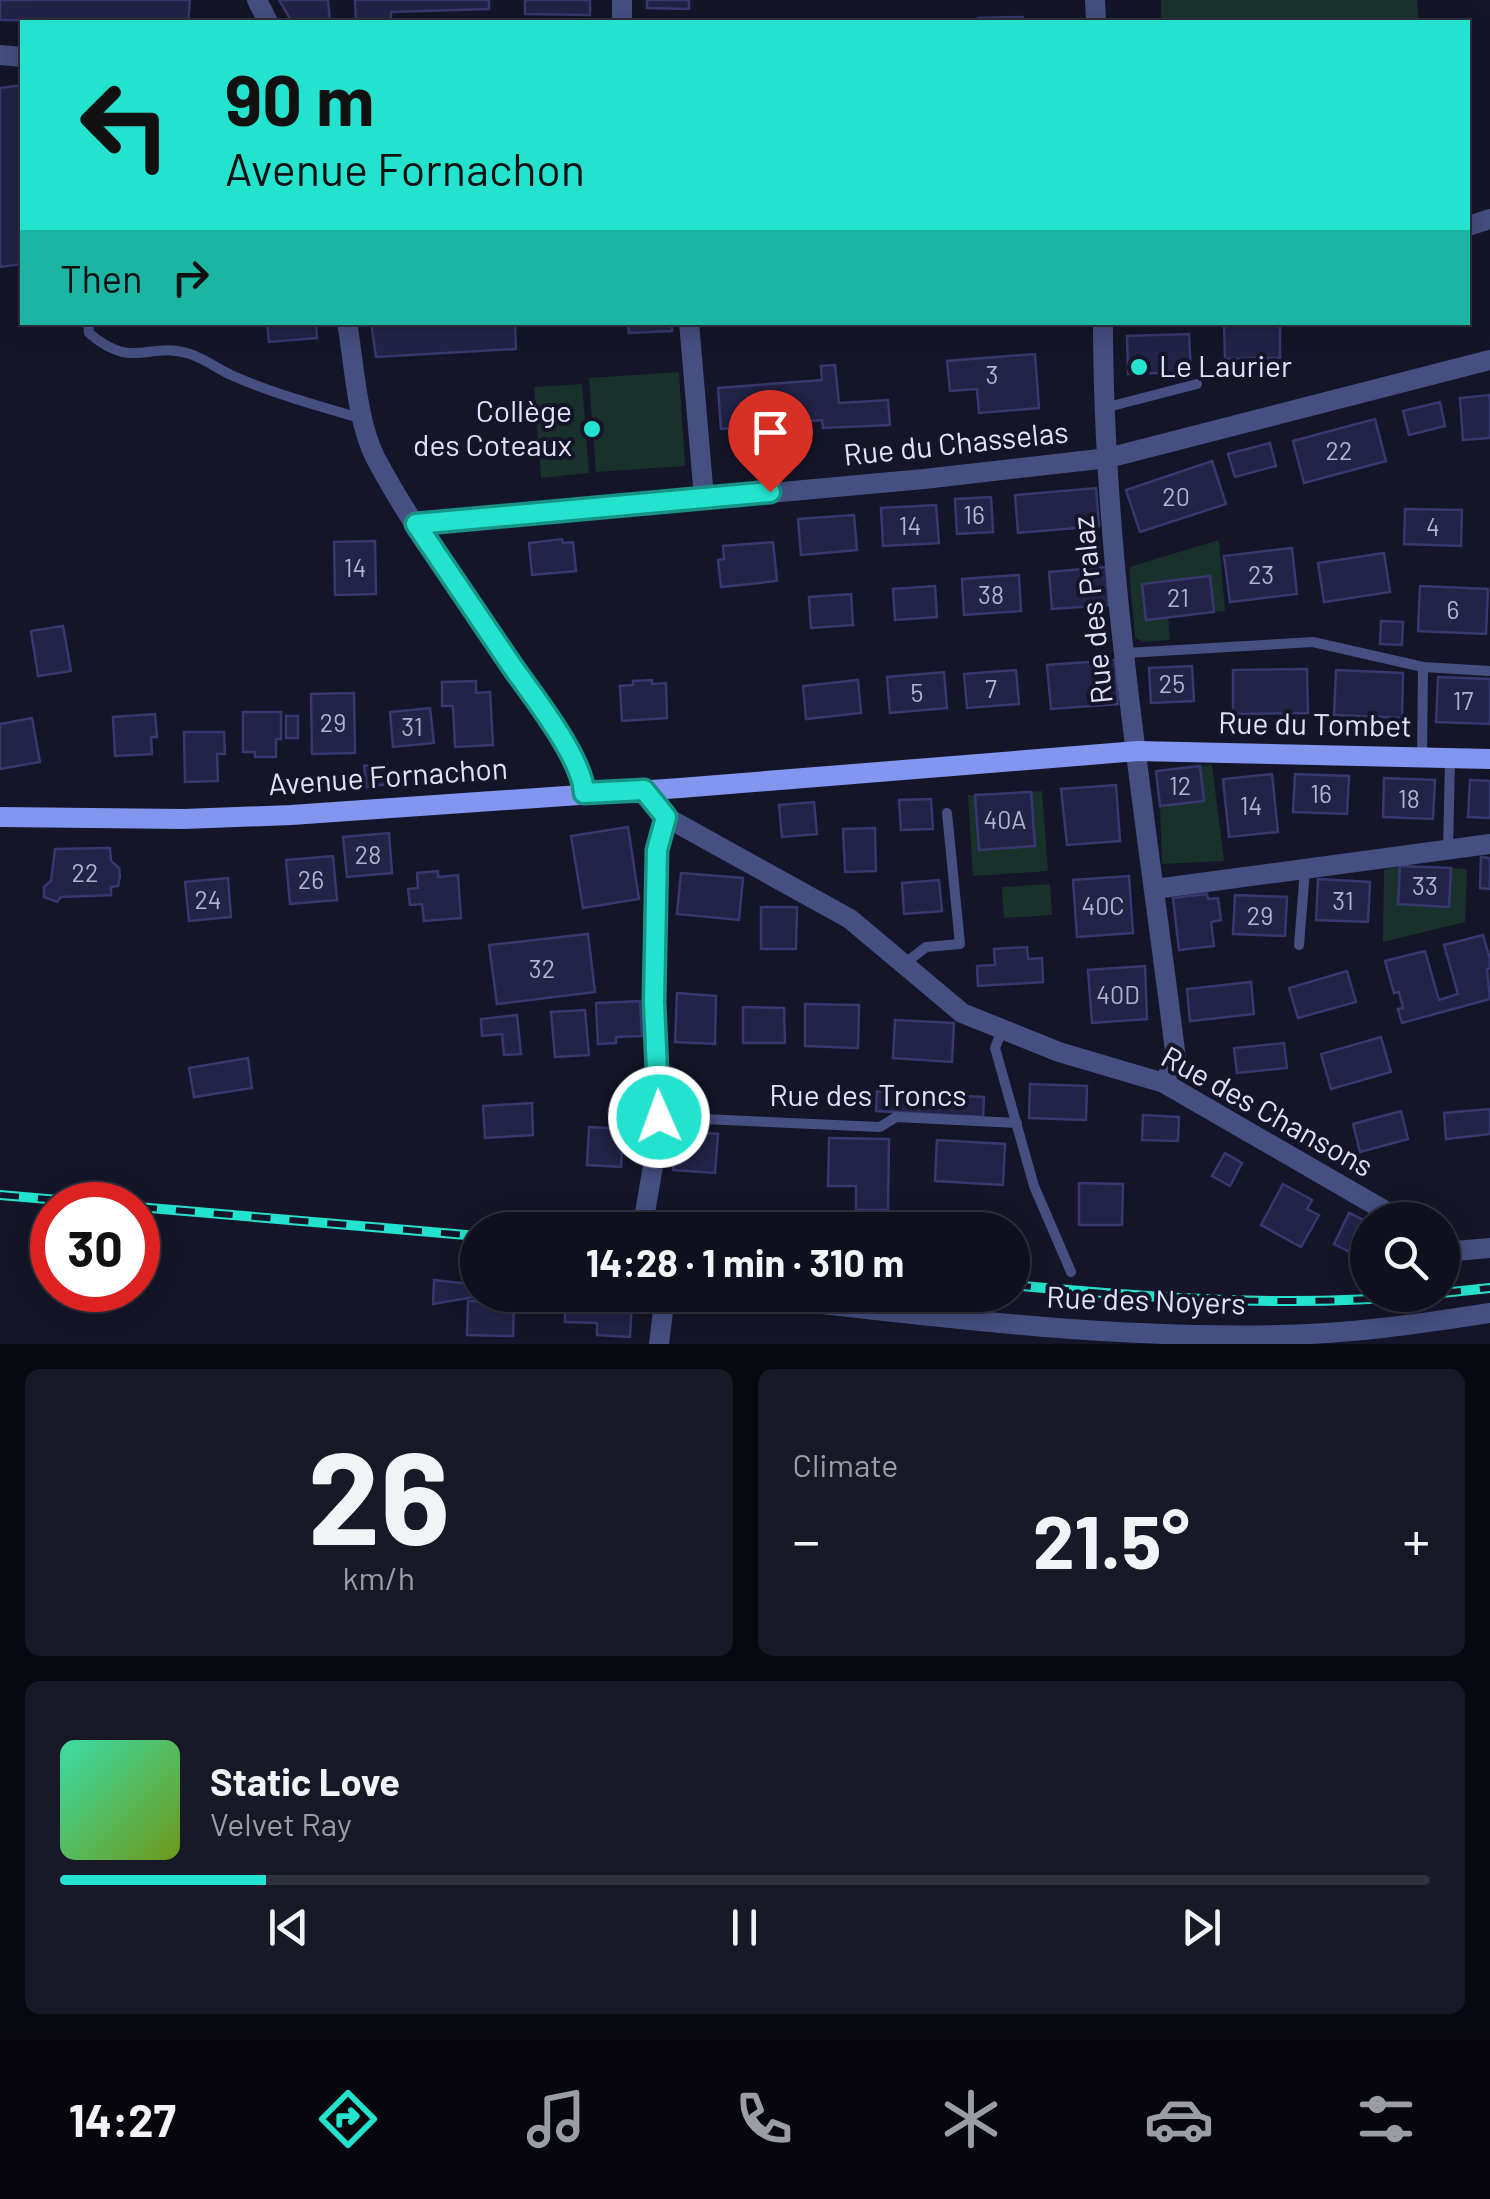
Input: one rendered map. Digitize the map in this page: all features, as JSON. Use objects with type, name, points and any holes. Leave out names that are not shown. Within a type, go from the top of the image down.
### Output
[{"type":"street","points":[[348,325],[373,454],[550,721],[584,783],[584,793]]},
{"type":"street","points":[[690,325],[704,498]]},
{"type":"street","name":"Rue des Pralaz","points":[[1103,325],[1103,408],[1126,653],[1176,1059],[1164,1083]]},
{"type":"street","name":"Rue du Chasselas","points":[[416,524],[924,479],[1108,458],[1490,360]]},
{"type":"street","name":"Avenue Fornachon","points":[[0,817],[184,819],[644,790],[1138,752]]},
{"type":"street","name":"Rue du Tombet","points":[[1138,752],[1490,759]]},
{"type":"street","name":"Rue des Chansons","points":[[644,790],[666,817],[850,919],[962,1013],[1059,1052],[1164,1083],[1370,1202]]},
{"type":"street","points":[[645,1212],[659,1131],[654,1002],[657,850],[666,817]]},
{"type":"street","points":[[1155,890],[1490,844]]},
{"type":"street","points":[[1460,1251],[1490,1248]]},
{"type":"street","points":[[660,1344],[663,1312]]},
{"type":"street","name":"Rue des Noyers","points":[[869,1312],[1098,1338],[1280,1335],[1409,1326],[1490,1314]]},
{"type":"lane","points":[[89,325],[90,333],[105,347],[125,355],[189,353],[296,400],[364,419]]},
{"type":"lane","points":[[1103,408],[1197,384]]},
{"type":"lane","points":[[1126,653],[1314,642],[1422,667],[1490,670]]},
{"type":"lane","points":[[1422,667],[1422,758]]},
{"type":"lane","points":[[1448,851],[1450,758]]},
{"type":"lane","points":[[904,964],[926,947],[960,944],[947,813]]},
{"type":"lane","points":[[1299,944],[1305,870]]},
{"type":"lane","points":[[1002,1030],[995,1048],[1016,1123],[1034,1186],[1071,1272]]},
{"type":"lane","name":"Rue des Troncs","points":[[659,1117],[880,1127],[896,1117],[1016,1123]]},
{"type":"green space","points":[[1161,0],[1417,0],[1419,20],[1161,20]]},
{"type":"green space","points":[[679,372],[685,466],[596,472],[589,378]]},
{"type":"green space","points":[[582,384],[589,473],[541,478],[534,387]]},
{"type":"green space","points":[[1219,540],[1225,611],[1214,612],[1209,576],[1142,584],[1146,619],[1168,617],[1170,640],[1142,642],[1135,637],[1129,567]]},
{"type":"green space","points":[[1212,765],[1224,861],[1162,864],[1160,806],[1204,801],[1200,766]]},
{"type":"green space","points":[[1042,791],[1048,871],[973,876],[968,795],[975,795],[980,850],[1035,846],[1031,792]]},
{"type":"green space","points":[[1400,866],[1398,904],[1449,907],[1451,868],[1467,869],[1465,922],[1383,942],[1384,870]]},
{"type":"green space","points":[[1050,884],[1052,915],[1004,918],[1002,887]]},
{"type":"building","points":[[0,0],[190,0],[188,20],[0,20]]},
{"type":"building","points":[[279,0],[328,0],[330,20],[291,20]]},
{"type":"building","points":[[355,0],[489,0],[489,9],[391,12],[391,20],[356,20]]},
{"type":"building","points":[[525,0],[590,0],[590,15],[525,14]]},
{"type":"building","points":[[647,0],[689,0],[689,9],[647,8]]},
{"type":"building","points":[[1023,17],[1023,20],[978,20]]},
{"type":"building","points":[[20,85],[20,264],[0,267],[0,88]]},
{"type":"building","points":[[267,325],[316,325],[317,338],[269,342]]},
{"type":"building","points":[[371,325],[515,325],[516,349],[376,357]]},
{"type":"building","points":[[628,325],[672,325],[672,331],[629,333]]},
{"type":"building","points":[[1224,325],[1280,325],[1280,358],[1225,359]]},
{"type":"building","points":[[1189,334],[1191,372],[1128,374],[1127,336]]},
{"type":"building","points":[[1035,354],[1039,408],[979,413],[977,389],[950,391],[947,361]]},
{"type":"building","points":[[835,365],[839,403],[888,400],[890,425],[823,428],[822,420],[721,429],[718,388],[822,380],[821,366]]},
{"type":"building","points":[[1490,395],[1490,438],[1463,440],[1460,398]]},
{"type":"building","points":[[1440,402],[1445,426],[1409,435],[1403,411]]},
{"type":"building","points":[[1375,419],[1386,461],[1304,483],[1293,441]]},
{"type":"building","points":[[1270,443],[1276,466],[1235,477],[1228,454]]},
{"type":"building","points":[[1212,461],[1226,504],[1140,532],[1126,490]]},
{"type":"building","points":[[1096,488],[1099,526],[1018,533],[1015,495]]},
{"type":"building","points":[[991,497],[993,532],[957,534],[955,499]]},
{"type":"building","points":[[936,505],[939,543],[883,546],[881,508]]},
{"type":"building","points":[[1405,509],[1462,510],[1461,546],[1404,544]]},
{"type":"building","points":[[854,515],[857,550],[801,555],[798,519]]},
{"type":"building","points":[[562,539],[563,543],[573,542],[576,571],[532,575],[529,543]]},
{"type":"building","points":[[375,541],[376,594],[335,595],[334,542]]},
{"type":"building","points":[[773,542],[777,581],[721,587],[718,560],[724,559],[723,546]]},
{"type":"building","points":[[1292,548],[1297,594],[1230,602],[1224,556]]},
{"type":"building","points":[[1384,553],[1390,592],[1324,602],[1318,563]]},
{"type":"building","points":[[1106,567],[1109,605],[1052,609],[1049,572]]},
{"type":"building","points":[[1019,575],[1021,611],[964,615],[962,579]]},
{"type":"building","points":[[1210,576],[1214,612],[1146,620],[1142,584]]},
{"type":"building","points":[[935,586],[937,617],[895,620],[893,589]]},
{"type":"building","points":[[1420,586],[1488,589],[1486,634],[1418,631]]},
{"type":"building","points":[[851,594],[853,625],[811,628],[809,597]]},
{"type":"building","points":[[1381,621],[1403,622],[1402,645],[1380,644]]},
{"type":"building","points":[[63,626],[71,671],[38,676],[31,631]]},
{"type":"building","points":[[1115,660],[1118,704],[1051,709],[1047,665]]},
{"type":"building","points":[[1192,666],[1194,701],[1151,703],[1149,668]]},
{"type":"building","points":[[1307,669],[1308,713],[1233,714],[1233,670]]},
{"type":"building","points":[[1016,670],[1019,704],[967,708],[964,674]]},
{"type":"building","points":[[1336,670],[1403,673],[1402,718],[1334,715]]},
{"type":"building","points":[[944,672],[947,708],[890,713],[887,677]]},
{"type":"building","points":[[1438,677],[1490,679],[1490,724],[1436,722]]},
{"type":"building","points":[[652,680],[652,684],[666,683],[667,718],[622,721],[620,686]]},
{"type":"building","points":[[858,680],[861,713],[806,719],[803,686]]},
{"type":"building","points":[[476,681],[476,693],[490,692],[493,745],[455,747],[453,706],[442,706],[442,682]]},
{"type":"building","points":[[354,693],[355,753],[312,754],[311,694]]},
{"type":"building","points":[[430,708],[434,743],[393,747],[390,712]]},
{"type":"building","points":[[243,712],[281,712],[276,757],[255,757],[255,752],[243,752]]},
{"type":"building","points":[[155,714],[157,737],[151,737],[152,754],[115,756],[113,717]]},
{"type":"building","points":[[286,716],[298,716],[298,738],[286,738]]},
{"type":"building","points":[[32,718],[40,762],[0,769],[0,724]]},
{"type":"building","points":[[184,732],[224,732],[225,754],[217,754],[218,781],[185,782]]},
{"type":"building","points":[[387,764],[389,784],[366,787],[364,766]]},
{"type":"building","points":[[1200,766],[1204,801],[1160,806],[1156,771]]},
{"type":"building","points":[[1272,774],[1278,832],[1229,837],[1223,779]]},
{"type":"building","points":[[1295,774],[1349,776],[1347,814],[1293,812]]},
{"type":"building","points":[[1384,778],[1435,780],[1433,819],[1383,817]]},
{"type":"building","points":[[1470,780],[1490,781],[1490,818],[1468,817]]},
{"type":"building","points":[[1116,785],[1120,841],[1067,845],[1061,789]]},
{"type":"building","points":[[1031,792],[1035,846],[979,850],[975,795]]},
{"type":"building","points":[[931,799],[933,829],[901,830],[899,800]]},
{"type":"building","points":[[814,802],[817,834],[782,837],[779,805]]},
{"type":"building","points":[[628,827],[639,899],[583,908],[571,836]]},
{"type":"building","points":[[875,828],[876,871],[845,872],[843,829]]},
{"type":"building","points":[[389,833],[392,873],[347,877],[343,837]]},
{"type":"building","points":[[110,848],[111,861],[119,868],[120,876],[118,886],[111,887],[111,895],[61,897],[57,902],[44,897],[44,887],[51,881],[55,849]]},
{"type":"building","points":[[333,856],[337,900],[290,904],[286,860]]},
{"type":"building","points":[[1481,857],[1490,858],[1490,889],[1480,888]]},
{"type":"building","points":[[1400,866],[1451,868],[1449,907],[1398,904]]},
{"type":"building","points":[[438,871],[438,877],[458,875],[461,918],[424,921],[422,904],[410,905],[408,889],[418,888],[417,873]]},
{"type":"building","points":[[681,873],[743,878],[739,920],[677,914]]},
{"type":"building","points":[[1129,876],[1133,933],[1077,937],[1073,880]]},
{"type":"building","points":[[228,878],[231,917],[189,921],[185,882]]},
{"type":"building","points":[[1318,879],[1370,882],[1368,922],[1316,920]]},
{"type":"building","points":[[939,880],[942,911],[904,914],[902,883]]},
{"type":"building","points":[[1207,894],[1208,899],[1218,898],[1221,920],[1211,922],[1214,946],[1179,950],[1173,898]]},
{"type":"building","points":[[1235,895],[1287,897],[1285,936],[1233,934]]},
{"type":"building","points":[[761,907],[797,907],[796,949],[761,949]]},
{"type":"building","points":[[588,934],[595,992],[497,1004],[489,945]]},
{"type":"building","points":[[1483,935],[1490,959],[1490,999],[1402,1023],[1399,992],[1394,993],[1385,961],[1425,951],[1439,1000],[1458,994],[1444,945]]},
{"type":"building","points":[[1027,947],[1028,959],[1042,958],[1043,982],[978,986],[977,966],[995,965],[994,949]]},
{"type":"building","points":[[1145,966],[1147,1019],[1092,1023],[1088,970]]},
{"type":"building","points":[[1347,971],[1356,1002],[1298,1018],[1289,988]]},
{"type":"building","points":[[1251,982],[1254,1014],[1190,1021],[1187,989]]},
{"type":"building","points":[[677,993],[716,996],[715,1044],[675,1042]]},
{"type":"building","points":[[640,1001],[642,1036],[616,1037],[616,1043],[598,1044],[596,1003]]},
{"type":"building","points":[[805,1004],[859,1005],[858,1048],[805,1046]]},
{"type":"building","points":[[743,1007],[784,1008],[785,1043],[743,1043]]},
{"type":"building","points":[[585,1010],[589,1055],[555,1057],[551,1012]]},
{"type":"building","points":[[517,1015],[521,1054],[504,1055],[502,1034],[482,1036],[481,1019]]},
{"type":"building","points":[[895,1020],[954,1023],[952,1062],[893,1058]]},
{"type":"building","points":[[1381,1037],[1391,1072],[1331,1089],[1321,1054]]},
{"type":"building","points":[[1284,1043],[1287,1068],[1237,1073],[1234,1048]]},
{"type":"building","points":[[248,1058],[252,1088],[194,1097],[189,1068]]},
{"type":"building","points":[[1030,1084],[1087,1086],[1086,1120],[1029,1118]]},
{"type":"building","points":[[877,1091],[984,1097],[983,1117],[876,1111]]},
{"type":"building","points":[[532,1103],[533,1135],[485,1138],[483,1106]]},
{"type":"building","points":[[1490,1109],[1490,1134],[1446,1139],[1444,1113]]},
{"type":"building","points":[[1401,1111],[1408,1139],[1360,1152],[1353,1124]]},
{"type":"building","points":[[1143,1115],[1179,1117],[1178,1141],[1142,1140]]},
{"type":"building","points":[[589,1127],[623,1129],[621,1167],[587,1165]]},
{"type":"building","points":[[676,1131],[718,1134],[715,1173],[673,1170]]},
{"type":"building","points":[[829,1138],[889,1139],[888,1210],[856,1210],[856,1186],[828,1186]]},
{"type":"building","points":[[937,1140],[1005,1144],[1003,1185],[935,1181]]},
{"type":"building","points":[[1225,1153],[1242,1163],[1230,1186],[1212,1176]]},
{"type":"building","points":[[1079,1183],[1123,1184],[1122,1225],[1079,1225]]},
{"type":"building","points":[[1283,1184],[1312,1200],[1307,1209],[1319,1215],[1301,1247],[1261,1225]]},
{"type":"building","points":[[1349,1213],[1350,1213],[1350,1252],[1334,1244]]},
{"type":"building","points":[[434,1280],[460,1283],[460,1299],[433,1304]]},
{"type":"building","points":[[468,1312],[514,1312],[513,1336],[467,1335]]},
{"type":"building","points":[[565,1312],[631,1312],[630,1337],[597,1335],[597,1323],[565,1322]]},
{"type":"railway","points":[[0,1195],[30,1198]]},
{"type":"railway","points":[[160,1209],[460,1234]]},
{"type":"railway","points":[[1030,1287],[1218,1300],[1350,1300]]},
{"type":"railway","points":[[1460,1291],[1490,1288]]},
{"type":"place","name":"Le Laurier","points":[[1139,367]]},
{"type":"place","name":"Collège des Coteaux","points":[[592,429]]},
{"type":"route","points":[[659,1117],[654,1002],[657,850],[666,817],[644,790],[584,793],[584,783],[550,721],[416,524],[770,492]]}]
